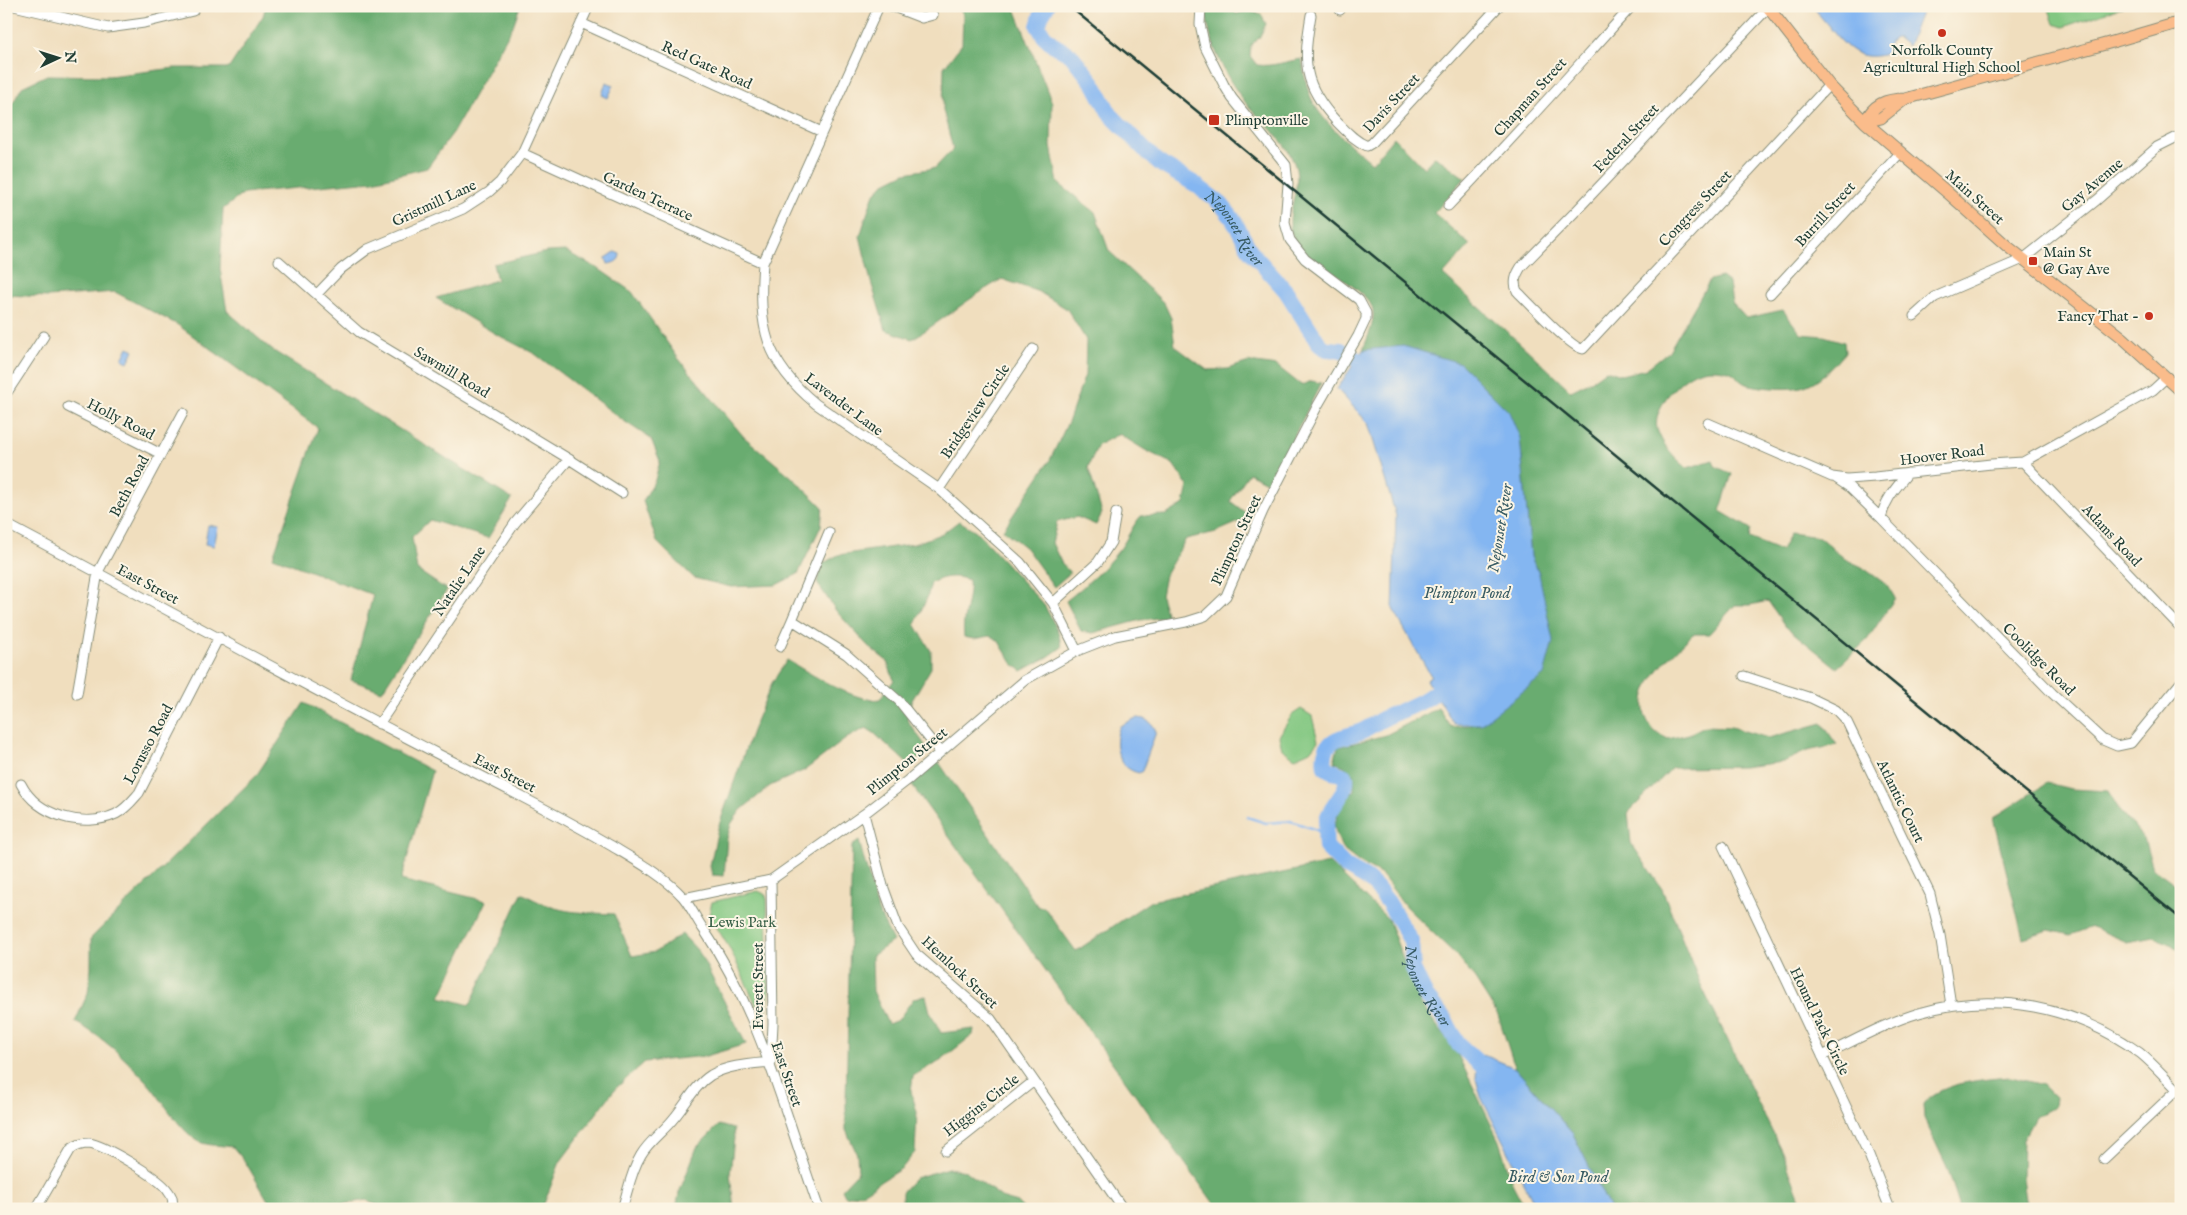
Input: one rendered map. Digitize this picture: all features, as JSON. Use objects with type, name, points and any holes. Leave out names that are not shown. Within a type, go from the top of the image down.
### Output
[{"type":"main road","name":"Main Street","points":[[1767,7],[1829,85],[1865,122],[2023,259],[2124,338],[2181,391]]},
{"type":"main road","points":[[1865,122],[1881,118],[1905,99],[2181,22]]},
{"type":"street","points":[[14,6],[108,28],[144,23],[193,11]]},
{"type":"street","name":"Gristmill Lane","points":[[317,294],[340,269],[368,249],[463,209],[489,192],[500,182],[522,153],[589,6]]},
{"type":"street","name":"Lavender Lane","points":[[879,6],[763,263],[762,308],[768,342],[786,376],[816,404],[939,489],[1020,562],[1053,603],[1077,650]]},
{"type":"street","points":[[891,6],[922,18],[933,15]]},
{"type":"street","name":"Plimpton Street","points":[[684,898],[747,887],[771,880],[864,814],[1025,680],[1077,650],[1114,636],[1186,622],[1205,616],[1217,607],[1226,596],[1259,519],[1366,319],[1364,307],[1359,300],[1305,259],[1290,240],[1284,224],[1288,184],[1286,165],[1232,98],[1224,85],[1205,47],[1200,24],[1201,6]]},
{"type":"street","name":"Davis Street","points":[[1311,15],[1305,50],[1312,87],[1325,108],[1357,142],[1367,146],[1379,136],[1499,6]]},
{"type":"street","name":"Chapman Street","points":[[1448,206],[1534,116],[1560,84],[1632,6]]},
{"type":"street","name":"Federal Street","points":[[1581,350],[1555,329],[1517,291],[1516,277],[1521,267],[1767,7]]},
{"type":"street","name":"Red Gate Road","points":[[581,23],[822,132]]},
{"type":"street","name":"Congress Street","points":[[1581,350],[1829,85]]},
{"type":"street","name":"Gay Avenue","points":[[1914,316],[1935,297],[2023,259],[2097,200],[2157,147],[2181,135]]},
{"type":"street","name":"Burrill Street","points":[[1770,294],[1901,152]]},
{"type":"street","name":"Garden Terrace","points":[[522,153],[763,263]]},
{"type":"street","name":"Sawmill Road","points":[[278,261],[359,332],[622,493]]},
{"type":"street","points":[[6,394],[44,336]]},
{"type":"street","name":"Bridgeview Circle","points":[[939,489],[1033,349]]},
{"type":"street","name":"Hoover Road","points":[[1708,423],[1832,477],[1848,479],[2023,462],[2153,390],[2167,377]]},
{"type":"street","name":"Holly Road","points":[[68,407],[162,454]]},
{"type":"street","name":"Beth Road","points":[[77,694],[98,572],[183,413]]},
{"type":"street","name":"Natalie Lane","points":[[379,724],[515,523],[569,459]]},
{"type":"street","name":"Adams Road","points":[[2023,462],[2181,628]]},
{"type":"street","points":[[1882,518],[1884,506],[1892,490],[1908,473]]},
{"type":"street","name":"Coolidge Road","points":[[1832,477],[1844,483],[1882,518],[2052,693],[2103,740],[2117,746],[2131,743],[2181,682]]},
{"type":"street","points":[[1053,603],[1098,562],[1111,542],[1116,513]]},
{"type":"street","name":"East Street","points":[[6,524],[379,724],[578,826],[637,861],[670,885],[684,898],[723,960],[771,1062],[791,1130],[819,1209]]},
{"type":"street","points":[[780,647],[829,532]]},
{"type":"street","points":[[792,620],[846,654],[894,696],[940,752]]},
{"type":"street","name":"Lorusso Road","points":[[21,784],[26,794],[40,807],[64,817],[88,820],[105,818],[128,806],[139,793],[219,637]]},
{"type":"street","name":"Atlantic Court","points":[[1744,676],[1811,698],[1836,710],[1847,722],[1930,894],[1940,935],[1950,1005]]},
{"type":"street","name":"Hemlock Street","points":[[864,814],[885,895],[898,927],[916,954],[991,1019],[1123,1209]]},
{"type":"street","name":"Hound Pack Circle","points":[[1723,846],[1878,1176],[1890,1209]]},
{"type":"street","name":"Everett Street","points":[[771,880],[773,1024],[771,1062]]},
{"type":"street","points":[[1822,1056],[1886,1025],[1919,1013],[1950,1005],[2018,1004],[2046,1008],[2074,1017],[2098,1028],[2141,1054],[2179,1091],[2104,1159]]},
{"type":"street","points":[[622,1209],[633,1170],[641,1154],[676,1116],[700,1084],[712,1075],[725,1070],[771,1062]]},
{"type":"street","name":"Higgins Circle","points":[[946,1151],[1034,1081]]},
{"type":"street","points":[[36,1209],[71,1149],[77,1145],[87,1143],[99,1146],[162,1182],[168,1190],[173,1203],[171,1209]]},
{"type":"green space","points":[[266,6],[520,6],[513,26],[452,134],[427,168],[373,181],[244,193],[223,209],[220,269],[227,311],[272,350],[512,499],[488,538],[430,520],[412,537],[417,570],[447,590],[382,691],[351,680],[373,595],[273,557],[318,428],[178,325],[115,292],[48,297],[6,295],[6,115],[22,87],[47,75],[109,76],[175,68],[229,68],[263,16]]},
{"type":"green space","points":[[958,6],[1014,6],[1052,103],[1051,146],[1058,183],[1095,212],[1109,251],[1164,303],[1171,318],[1175,346],[1207,370],[1227,369],[1249,362],[1277,366],[1301,385],[1312,381],[1321,383],[1270,484],[1249,473],[1230,501],[1250,516],[1246,525],[1239,522],[1216,532],[1186,539],[1165,575],[1161,596],[1167,617],[1141,620],[1093,633],[1081,631],[1066,601],[1081,589],[1114,556],[1141,516],[1166,515],[1184,504],[1188,486],[1173,464],[1119,434],[1098,445],[1088,467],[1102,513],[1096,525],[1077,517],[1057,522],[1052,543],[1061,562],[1070,573],[1054,587],[1026,548],[1003,530],[1050,460],[1069,420],[1085,375],[1086,340],[1067,309],[1039,292],[1002,279],[912,339],[886,330],[871,282],[860,236],[873,196],[883,184],[905,173],[935,168],[953,149],[943,110],[944,67],[962,44],[963,14]]},
{"type":"green space","points":[[1206,6],[1230,6],[1236,14],[1249,10],[1261,14],[1266,24],[1259,38],[1251,45],[1250,56],[1257,65],[1274,65],[1302,59],[1308,90],[1317,109],[1339,134],[1372,163],[1394,137],[1424,168],[1435,156],[1465,178],[1434,213],[1470,245],[1443,275],[1571,391],[1591,381],[1606,370],[1621,375],[1646,369],[1669,351],[1710,280],[1721,277],[1729,283],[1732,303],[1746,318],[1783,310],[1801,334],[1824,336],[1844,342],[1845,352],[1831,368],[1814,382],[1801,387],[1780,388],[1749,385],[1742,382],[1733,373],[1722,370],[1706,369],[1695,373],[1686,378],[1670,393],[1659,411],[1657,429],[1669,450],[1687,468],[1713,460],[1715,466],[1732,474],[1720,511],[1751,529],[1749,538],[1781,551],[1790,533],[1819,537],[1845,559],[1862,567],[1887,585],[1895,598],[1867,640],[1837,668],[1785,626],[1768,601],[1750,605],[1735,605],[1709,634],[1693,634],[1673,653],[1654,676],[1647,689],[1644,702],[1645,715],[1652,728],[1668,739],[1689,734],[1705,726],[1731,727],[1768,738],[1822,723],[1837,745],[1807,751],[1783,762],[1743,767],[1672,768],[1628,813],[1631,843],[1662,889],[1700,983],[1782,1152],[1804,1209],[1610,1209],[1573,1134],[1515,1068],[1498,1015],[1475,979],[1456,955],[1406,907],[1382,875],[1360,863],[1342,849],[1334,826],[1342,803],[1354,790],[1354,774],[1344,766],[1334,762],[1338,747],[1386,735],[1438,708],[1451,727],[1481,724],[1539,574],[1531,557],[1520,438],[1372,350],[1363,350],[1373,320],[1373,310],[1370,303],[1354,287],[1302,251],[1293,237],[1290,221],[1297,177],[1293,160],[1277,136],[1242,99],[1234,87],[1214,47],[1207,19]]},
{"type":"green space","points":[[2048,6],[2124,6],[2063,27],[2054,24]]},
{"type":"green space","points":[[565,251],[599,269],[632,292],[678,358],[744,437],[794,479],[823,507],[821,526],[798,574],[776,585],[731,587],[694,578],[657,542],[643,501],[655,480],[660,461],[651,439],[535,354],[494,333],[436,298],[497,280],[493,264],[547,252]]},
{"type":"green space","points":[[959,521],[976,531],[1044,605],[1057,629],[1062,647],[1022,671],[1012,663],[998,640],[990,636],[974,639],[964,637],[963,630],[969,595],[969,580],[950,577],[931,583],[927,598],[915,624],[931,651],[931,668],[911,702],[907,720],[925,745],[923,754],[910,766],[866,728],[847,738],[805,770],[770,786],[741,810],[731,824],[727,838],[724,876],[712,875],[710,866],[718,828],[752,731],[772,683],[787,660],[833,686],[859,697],[880,699],[894,680],[887,661],[868,646],[837,612],[817,583],[822,564],[838,555],[914,544],[943,533]]},
{"type":"green space","points":[[304,703],[432,771],[401,880],[486,901],[440,997],[470,1005],[522,893],[546,905],[566,911],[614,914],[632,956],[655,952],[682,934],[699,952],[746,1044],[706,1056],[645,1062],[615,1089],[560,1162],[542,1209],[386,1209],[366,1200],[334,1206],[330,1209],[273,1209],[246,1163],[233,1147],[206,1144],[194,1139],[179,1124],[152,1088],[130,1064],[104,1041],[75,1022],[88,993],[91,968],[91,938],[256,776]]},
{"type":"green space","points":[[1301,709],[1312,716],[1318,741],[1310,751],[1295,758],[1282,749],[1279,736],[1292,715]]},
{"type":"green space","points":[[938,761],[1038,907],[1044,907],[1076,951],[1151,901],[1329,863],[1388,919],[1419,1002],[1456,1051],[1499,1141],[1513,1185],[1522,1202],[1530,1209],[1218,1209],[911,784]]},
{"type":"green space","points":[[2047,783],[2071,789],[2108,791],[2120,811],[2144,839],[2153,868],[2181,888],[2181,952],[2172,945],[2154,937],[2127,942],[2092,927],[2070,935],[2049,930],[2023,938],[1993,818]]},
{"type":"green space","points":[[859,841],[878,911],[893,941],[872,956],[873,991],[888,1024],[898,1020],[914,998],[926,996],[930,1012],[941,1033],[974,1029],[973,1035],[942,1059],[913,1076],[911,1091],[917,1112],[915,1152],[902,1168],[864,1192],[846,1197],[842,1189],[858,1172],[857,1154],[846,1130],[846,1101],[852,846]]},
{"type":"green space","name":"Lewis Park","points":[[758,891],[765,894],[767,899],[769,997],[767,1010],[759,1011],[730,949],[709,915],[712,902]]},
{"type":"green space","points":[[2011,1077],[2043,1085],[2055,1097],[2054,1107],[2035,1117],[2023,1139],[2022,1177],[2025,1200],[2030,1209],[1959,1209],[1947,1167],[1924,1118],[1923,1104],[1940,1091],[1952,1086]]},
{"type":"green space","points":[[719,1125],[733,1129],[734,1138],[730,1174],[734,1209],[676,1209],[679,1193],[697,1147]]},
{"type":"green space","points":[[948,1168],[966,1171],[1004,1199],[1018,1203],[1024,1209],[902,1209],[902,1192],[915,1178]]},
{"type":"water","points":[[1814,6],[1922,6],[1923,8],[1908,46],[1898,38],[1895,38],[1889,43],[1889,53],[1870,56],[1862,55],[1848,48],[1819,15]]},
{"type":"water","points":[[606,82],[614,85],[608,98],[602,95]]},
{"type":"water","points":[[615,252],[620,254],[618,260],[608,264],[606,258]]},
{"type":"water","name":"Plimpton Pond","points":[[1403,346],[1460,363],[1509,412],[1520,438],[1531,557],[1539,574],[1553,641],[1544,675],[1481,724],[1454,724],[1427,680],[1431,676],[1393,609],[1396,516],[1368,423],[1337,389],[1363,350]]},
{"type":"water","points":[[128,347],[134,350],[128,362],[122,359]]},
{"type":"water","points":[[208,525],[218,527],[214,546],[205,544]]},
{"type":"water","points":[[1136,718],[1149,721],[1156,732],[1142,771],[1139,773],[1132,771],[1126,766],[1117,748],[1120,726]]},
{"type":"water","name":"Bird & Son Pond","points":[[1484,1055],[1515,1068],[1573,1134],[1610,1209],[1537,1209],[1481,1097],[1476,1079],[1477,1061]]},
{"type":"waterway","name":"Neponset River","points":[[1047,6],[1038,26],[1044,36],[1055,46],[1071,55],[1094,84],[1110,114],[1162,165],[1195,184],[1221,204],[1233,219],[1251,252],[1286,291],[1320,345],[1327,349],[1341,350],[1374,370]]},
{"type":"waterway","name":"Neponset River","points":[[1450,679],[1423,701],[1384,718],[1364,730],[1339,738],[1327,748],[1325,767],[1346,777],[1346,783],[1327,819],[1326,847],[1346,867],[1366,878],[1388,902],[1411,941],[1413,969],[1426,996],[1444,1018],[1459,1045],[1493,1076]]},
{"type":"waterway","points":[[1247,817],[1266,823],[1291,821],[1325,833]]},
{"type":"railway","points":[[1069,6],[2181,919]]},
{"type":"place","name":"Norfolk County Agricultural High School","points":[[1942,33]]},
{"type":"place","name":"Plimptonville","points":[[1214,120]]},
{"type":"place","name":"Main St @ Gay Ave","points":[[2033,261]]},
{"type":"place","name":"Fancy That -","points":[[2149,316]]}]
